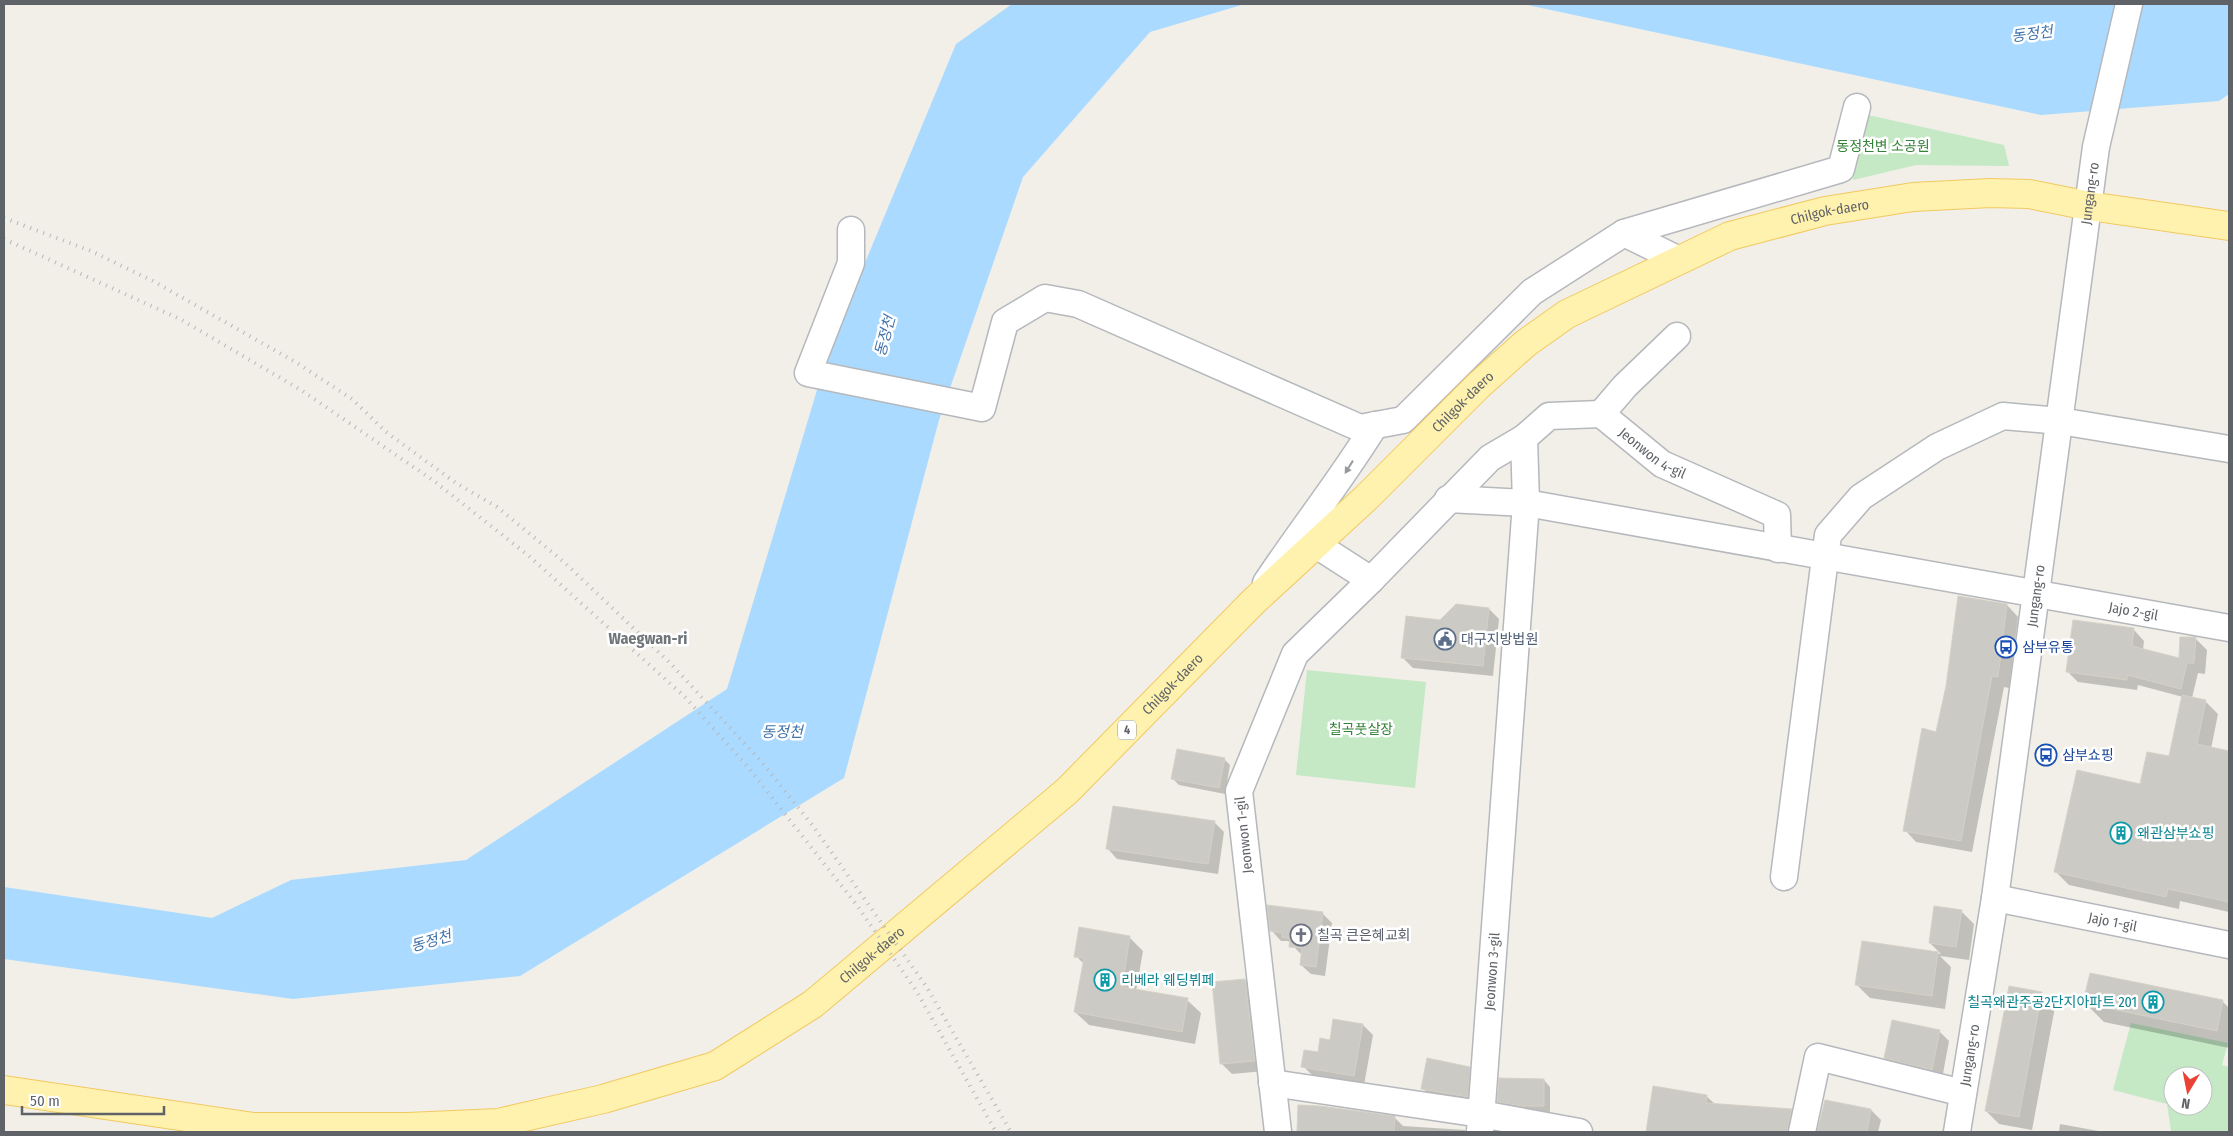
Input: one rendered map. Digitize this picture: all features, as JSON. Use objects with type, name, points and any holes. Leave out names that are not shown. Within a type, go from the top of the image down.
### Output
[{"type":"main road","name":"Chilgok-daero","points":[[4,1090],[254,1127],[408,1127],[498,1123],[603,1099],[715,1066],[813,1004],[1067,791],[1254,601],[1367,497],[1479,385],[1526,342],[1567,314],[1678,260],[1740,234],[1825,211],[1913,197],[1990,193],[2029,194],[2090,206],[2229,226]]},
{"type":"main road","points":[[2192,220],[2229,214]]},
{"type":"main road","points":[[2192,220],[2229,242]]},
{"type":"street","name":"Jungang-ro","points":[[1957,1132],[1995,898],[2090,206],[2096,146],[2129,4]]},
{"type":"street","points":[[851,230],[851,263],[808,374],[982,408],[1004,322],[1045,298],[1078,304],[1360,428],[1403,420],[1532,292],[1624,233],[1841,169],[1857,107]]},
{"type":"street","points":[[1624,233],[1678,260]]},
{"type":"street","points":[[1602,414],[1625,386],[1677,336]]},
{"type":"street","name":"Jeonwon 1-gil","points":[[1278,1132],[1239,791],[1295,654],[1371,580],[1490,458],[1524,438],[1549,416],[1602,414]]},
{"type":"street","name":"Jeonwon 4-gil","points":[[1602,414],[1662,464],[1777,516],[1778,549]]},
{"type":"street","points":[[1784,877],[1828,535],[1861,497],[1937,447],[2003,416],[2060,421],[2229,449]]},
{"type":"street","points":[[1254,601],[1300,531],[1343,476],[1375,425]]},
{"type":"street","points":[[1524,438],[1526,503]]},
{"type":"street","points":[[1448,499],[1526,503],[2036,595]]},
{"type":"street","name":"Jeonwon 3-gil","points":[[1481,1123],[1526,503]]},
{"type":"street","points":[[1315,544],[1371,580]]},
{"type":"street","name":"Jajo 2-gil","points":[[2036,595],[2229,628]]},
{"type":"street","name":"Jajo 1-gil","points":[[1995,898],[2229,945]]},
{"type":"street","points":[[1802,1132],[1818,1057],[1963,1093]]},
{"type":"street","points":[[1272,1083],[1481,1123],[1579,1132]]},
{"type":"green space","name":"동정천변 소공원","points":[[1868,115],[2004,145],[2009,166],[1916,165],[1853,180],[1858,129]]},
{"type":"green space","name":"칠곡풋살장","points":[[1307,670],[1426,682],[1415,788],[1296,775]]},
{"type":"green space","points":[[2131,1023],[2228,1043],[2222,1065],[2229,1067],[2229,1132],[2171,1131],[2169,1116],[2213,1116],[2213,1066],[2163,1066],[2163,1103],[2113,1090]]},
{"type":"water","name":"동정천","points":[[1012,4],[1245,4],[1150,32],[1023,177],[939,420],[844,778],[520,976],[293,999],[4,959],[4,887],[212,918],[291,880],[466,860],[727,689],[830,347],[956,44]]},
{"type":"water","name":"동정천","points":[[1523,4],[2229,4],[2229,94],[2219,101],[2041,115]]},
{"type":"building","points":[[1958,596],[2007,604],[1998,677],[1992,676],[1961,841],[1903,831],[1922,728],[1936,732],[1946,686]]},
{"type":"building","name":"대구지방법원","points":[[1456,604],[1489,608],[1483,666],[1401,658],[1406,616],[1440,620]]},
{"type":"building","points":[[2073,620],[2134,628],[2132,646],[2179,658],[2180,637],[2196,637],[2194,663],[2187,663],[2181,689],[2127,675],[2127,680],[2066,672]]},
{"type":"building","points":[[2182,695],[2206,700],[2197,744],[2229,751],[2229,902],[2168,889],[2166,897],[2054,872],[2077,770],[2140,784],[2147,752],[2169,756]]},
{"type":"building","points":[[1177,749],[1225,758],[1219,788],[1171,779]]},
{"type":"building","points":[[1113,806],[1215,821],[1208,864],[1106,849]]},
{"type":"building","name":"칠곡 큰은혜교회","points":[[1267,905],[1323,912],[1316,967],[1300,965],[1302,948],[1289,947],[1290,939],[1282,937],[1282,933],[1270,931]]},
{"type":"building","points":[[1934,906],[1962,910],[1956,947],[1929,943]]},
{"type":"building","name":"리베라 웨딩뷔페","points":[[1079,927],[1130,936],[1122,987],[1188,998],[1182,1032],[1074,1012],[1084,958],[1074,957]]},
{"type":"building","points":[[1862,941],[1938,952],[1932,996],[1855,985]]},
{"type":"building","name":"칠곡왜관주공2단지아파트 201","points":[[2090,973],[2223,1000],[2217,1031],[2083,1003]]},
{"type":"building","points":[[1245,979],[1255,1061],[1220,1064],[1212,982]]},
{"type":"building","points":[[2009,986],[2042,992],[2019,1117],[1985,1111]]},
{"type":"building","points":[[1333,1019],[1363,1024],[1354,1076],[1301,1067],[1304,1050],[1318,1052],[1320,1038],[1330,1040]]},
{"type":"building","points":[[1892,1020],[1940,1030],[1932,1070],[1884,1058]]},
{"type":"building","points":[[1427,1058],[1470,1067],[1468,1097],[1421,1089]]},
{"type":"building","points":[[1499,1078],[1544,1079],[1544,1106],[1522,1106],[1497,1102]]},
{"type":"building","points":[[1653,1086],[1707,1095],[1706,1103],[1792,1109],[1787,1132],[1646,1132]]},
{"type":"building","points":[[1825,1100],[1871,1109],[1867,1132],[1817,1132]]},
{"type":"building","points":[[1298,1105],[1395,1116],[1394,1132],[1297,1132]]},
{"type":"railway","points":[[4,218],[91,251],[153,281],[297,363],[352,399],[386,432],[456,483],[497,507],[564,562],[670,663],[760,760],[813,826],[926,986],[1011,1132]]},
{"type":"railway","points":[[4,239],[180,319],[301,390],[434,481],[529,556],[685,697],[747,766],[856,904],[917,992],[996,1132]]},
{"type":"place","name":"대구지방법원","points":[[1445,639]]},
{"type":"place","name":"삼부유통","points":[[2006,647]]},
{"type":"place","name":"삼부쇼핑","points":[[2046,755]]},
{"type":"place","name":"왜관삼부쇼핑","points":[[2121,833]]},
{"type":"place","name":"칠곡 큰은혜교회","points":[[1301,935]]},
{"type":"place","name":"리베라 웨딩뷔페","points":[[1105,980]]},
{"type":"place","name":"칠곡왜관주공2단지아파트 201","points":[[2153,1002]]},
{"type":"district","name":"Waegwan-ri","points":[[648,638]]}]
